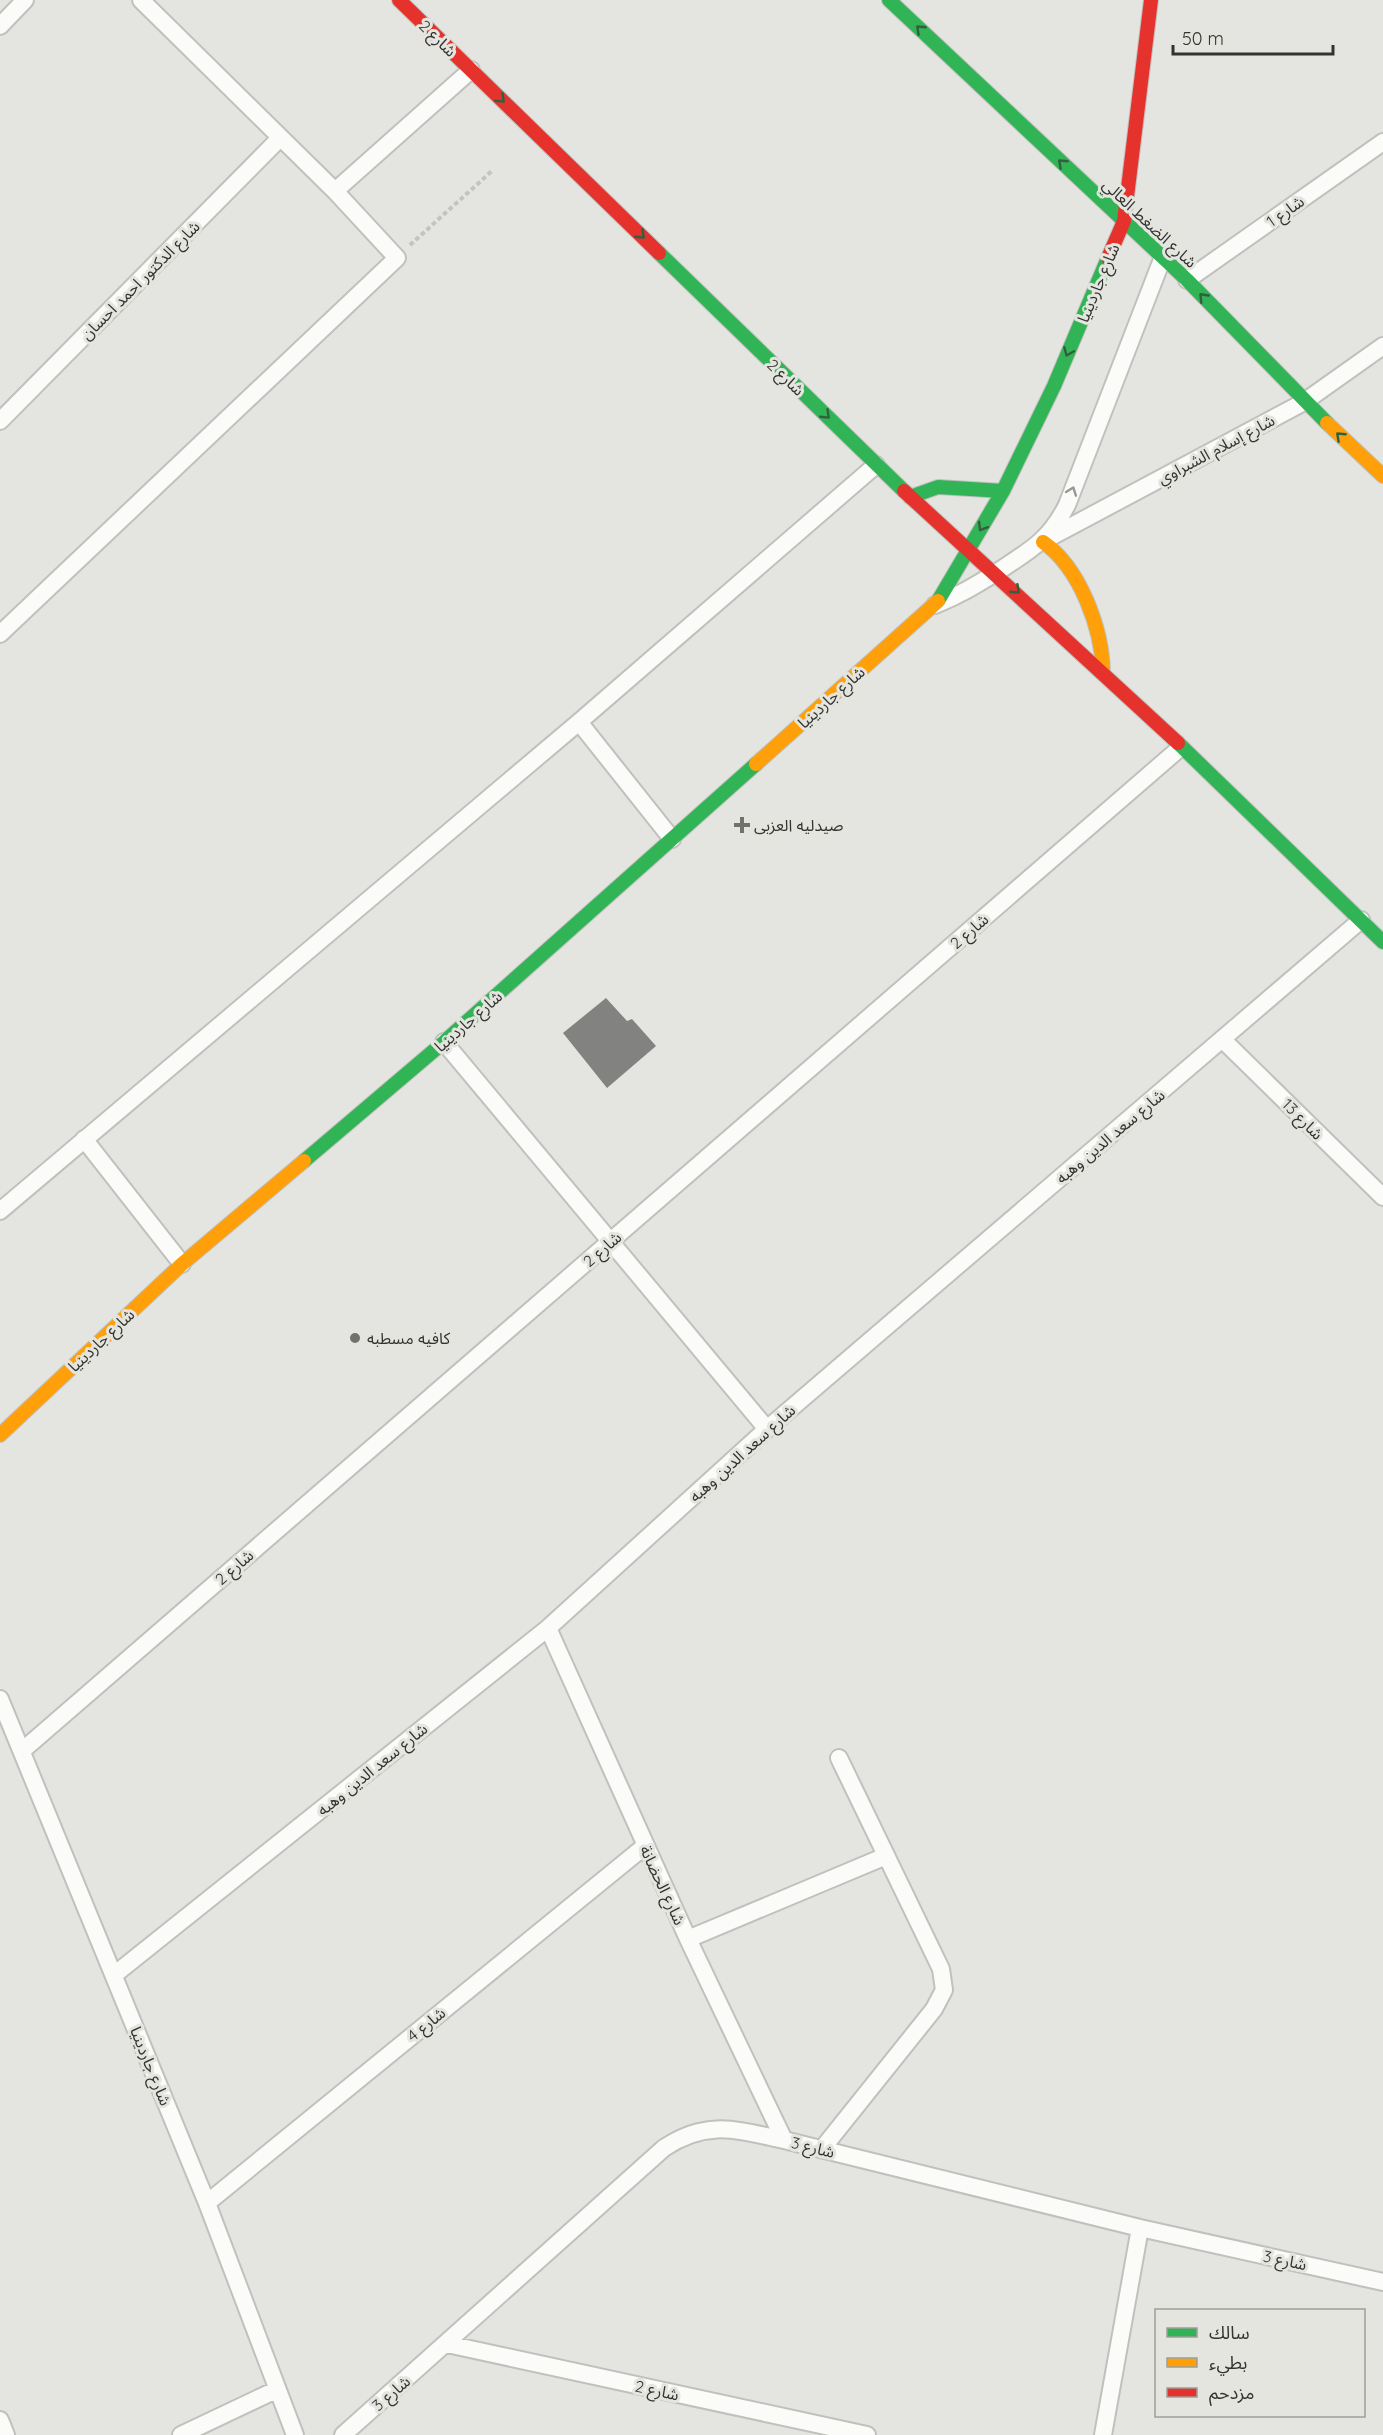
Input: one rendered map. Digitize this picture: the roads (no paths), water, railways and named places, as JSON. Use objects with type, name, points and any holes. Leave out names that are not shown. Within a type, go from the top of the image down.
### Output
[{"type":"street","points":[[0,26],[25,0]]},
{"type":"street","points":[[0,634],[397,258],[335,191],[141,0]]},
{"type":"street","name":"شارع 2","points":[[399,0],[876,465],[1103,672],[1383,942]]},
{"type":"street","name":"شارع الضغط العالي","points":[[889,0],[1187,280],[1305,402],[1383,476]]},
{"type":"street","name":"شارع جاردينيا","points":[[0,1435],[182,1264],[444,1042],[935,605],[1003,491],[1054,386],[1124,221],[1151,0]]},
{"type":"street","points":[[335,191],[471,70]]},
{"type":"street","name":"شارع الدكتور احمد احسان","points":[[0,421],[280,138]]},
{"type":"street","name":"شارع 1","points":[[1187,280],[1383,142]]},
{"type":"street","name":"شارع جاردينيا","points":[[935,605],[977,586],[1043,542],[1067,505],[1162,257]]},
{"type":"street","name":"شارع إسلام الشبراوي","points":[[1043,542],[1305,402],[1383,346]]},
{"type":"street","points":[[0,1211],[579,722],[876,465]]},
{"type":"street","points":[[910,497],[938,487],[1003,491]]},
{"type":"street","points":[[1043,542],[1059,554],[1069,569],[1101,643],[1103,672]]},
{"type":"street","points":[[579,722],[672,839]]},
{"type":"street","name":"شارع 2","points":[[22,1750],[1180,748]]},
{"type":"street","name":"شارع سعد الدين وهبه","points":[[114,1975],[548,1628],[767,1429],[1224,1040],[1361,920]]},
{"type":"street","name":"شارع 13","points":[[1224,1040],[1383,1197]]},
{"type":"street","points":[[444,1042],[767,1429]]},
{"type":"street","points":[[84,1139],[182,1264]]},
{"type":"street","name":"شارع الحضانة","points":[[548,1628],[645,1846],[784,2140]]},
{"type":"street","name":"شارع جاردينيا","points":[[0,1699],[207,2203],[276,2390],[295,2435]]},
{"type":"street","points":[[822,2149],[934,2009],[944,1990],[940,1969],[839,1758]]},
{"type":"street","name":"شارع 4","points":[[207,2203],[645,1846]]},
{"type":"street","points":[[688,1939],[886,1856]]},
{"type":"street","name":"شارع 3","points":[[343,2435],[664,2148],[698,2130],[716,2128],[784,2140],[1140,2228],[1383,2282]]},
{"type":"street","points":[[1103,2435],[1140,2228]]},
{"type":"street","name":"شارع 2","points":[[447,2344],[867,2435]]},
{"type":"street","points":[[181,2435],[276,2390]]},
{"type":"street","points":[[0,2420],[6,2435]]},
{"type":"place","name":"صيدليه العزبى","points":[[742,825]]},
{"type":"place","name":"كافيه مسطبه","points":[[355,1338]]}]
